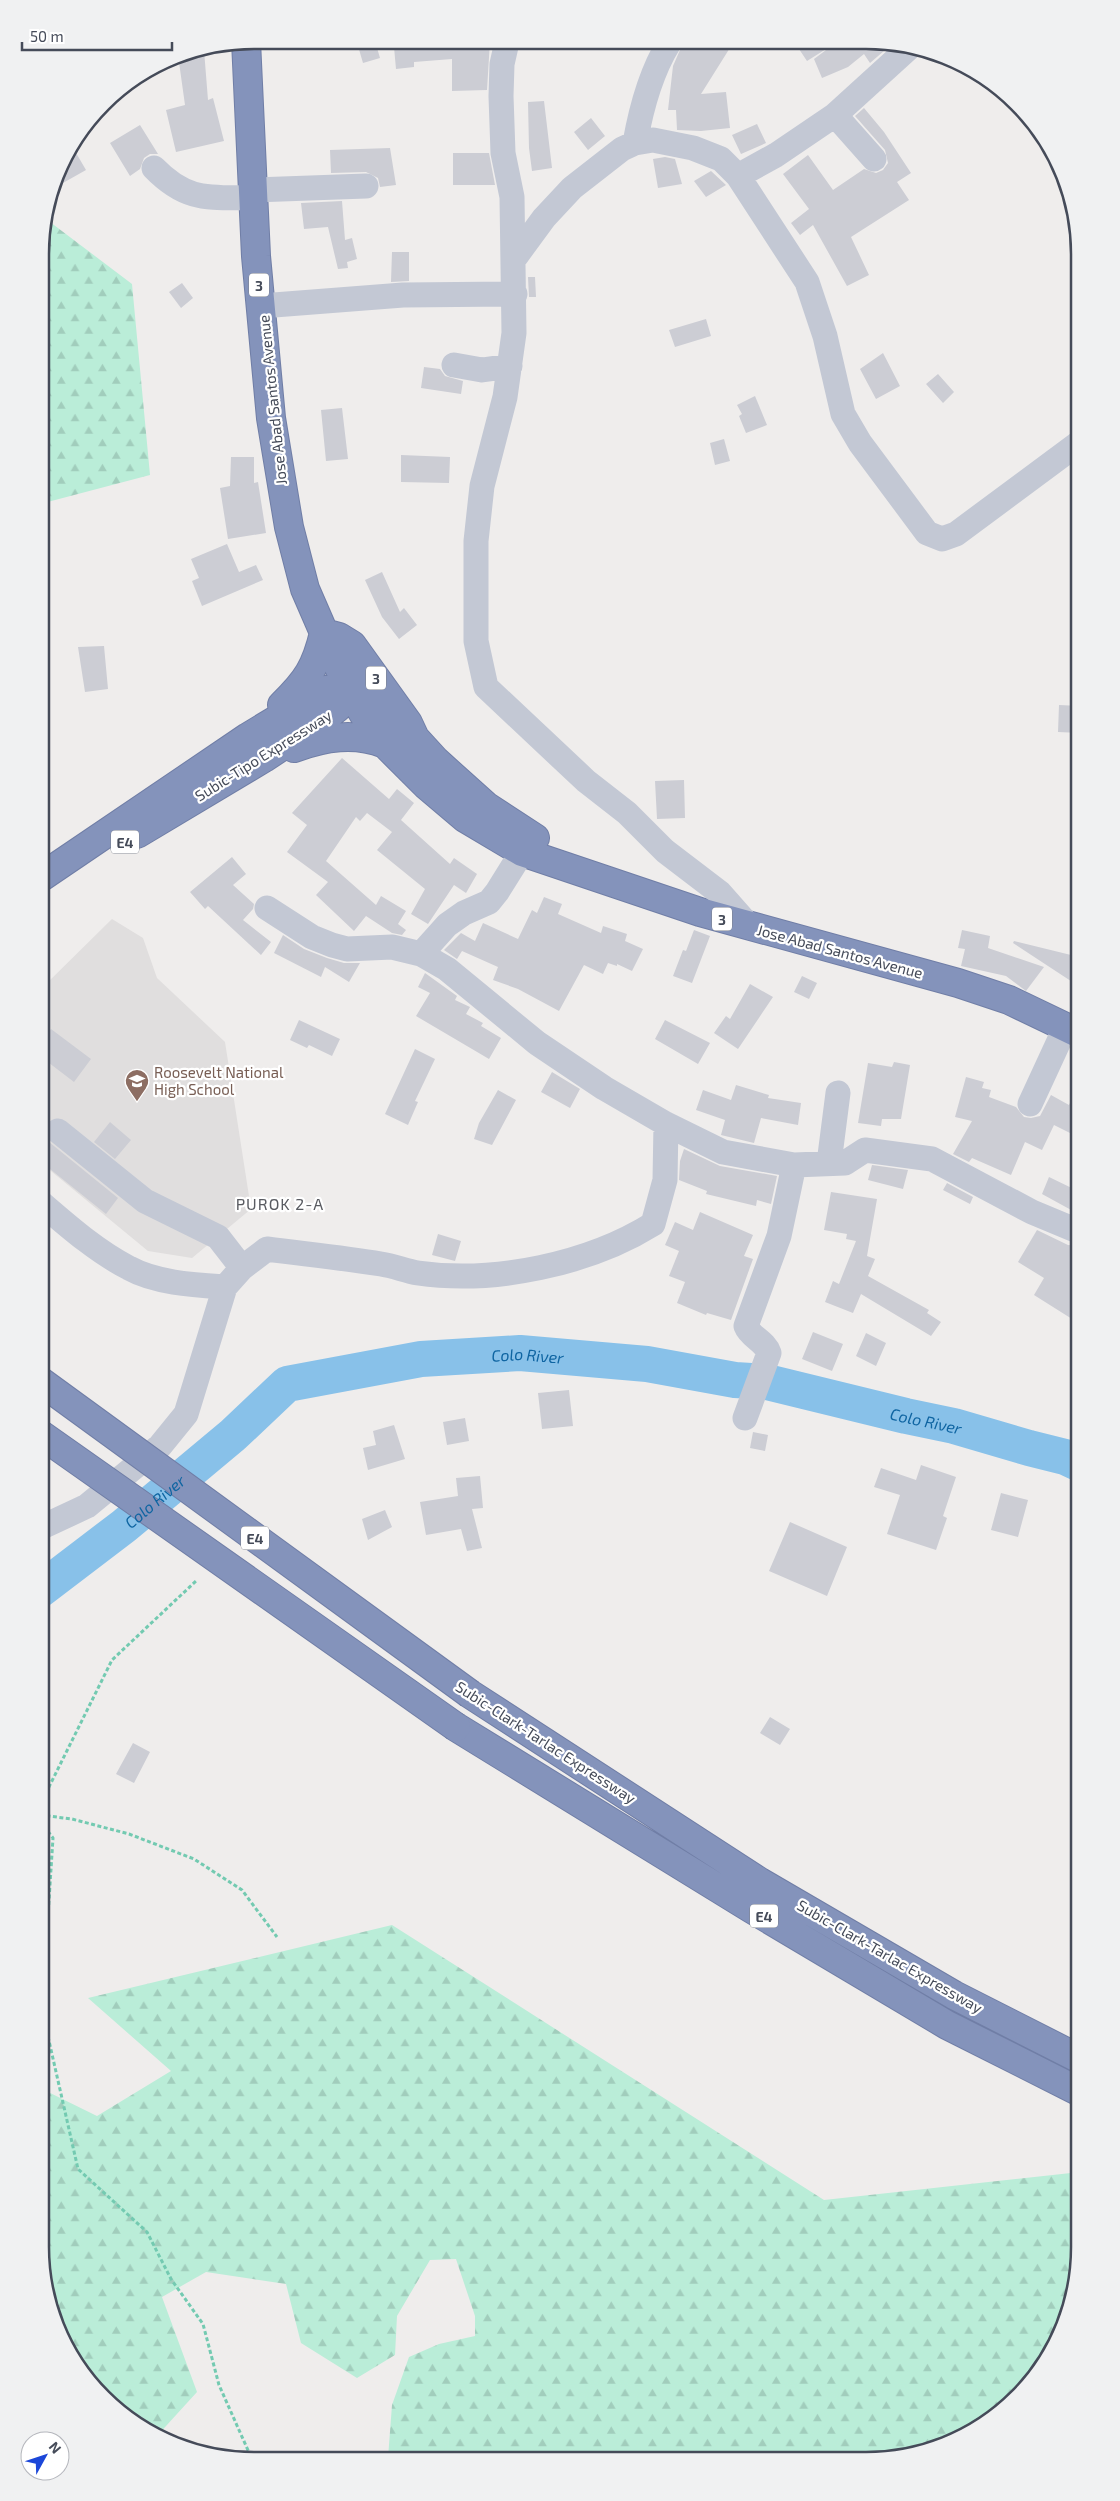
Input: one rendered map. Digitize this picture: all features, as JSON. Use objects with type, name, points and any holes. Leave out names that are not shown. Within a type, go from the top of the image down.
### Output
[{"type":"highway","name":"Jose Abad Santos Avenue","points":[[246,49],[253,194],[261,306],[271,418],[289,527],[305,589],[348,688],[366,718],[385,744],[426,785],[465,818],[522,852],[700,912],[958,983],[1009,1000],[1071,1029]]},
{"type":"highway","name":"Jose Abad Santos Avenue","points":[[324,633],[340,637],[352,645],[408,723],[415,738],[456,781],[486,806],[530,835],[582,864],[597,876]]},
{"type":"highway","name":"E4","points":[[256,747],[311,674],[319,654],[324,633]]},
{"type":"highway","points":[[348,688],[374,699],[392,722],[415,738]]},
{"type":"highway","name":"Subic-Tipo Expressway","points":[[49,889],[211,788],[319,694],[326,690],[348,688]]},
{"type":"highway","name":"E4","points":[[256,747],[354,735],[385,744]]},
{"type":"highway","name":"Subic-Tipo Expressway","points":[[49,873],[256,747]]},
{"type":"highway","name":"Subic-Clark-Tarlac Expressway","points":[[49,1388],[137,1454],[470,1694],[760,1882],[954,1995],[1071,2054]]},
{"type":"highway","name":"Subic-Clark-Tarlac Expressway","points":[[49,1440],[456,1727],[752,1909],[947,2025],[1071,2087]]},
{"type":"street","points":[[505,49],[502,64],[501,96],[503,154],[512,197],[515,294],[514,333],[505,397],[482,486],[476,541],[476,641],[486,687],[586,782],[627,813],[665,851],[720,893],[750,927]]},
{"type":"street","points":[[635,143],[646,99],[665,49]]},
{"type":"street","points":[[738,176],[776,154],[835,115],[904,52]]},
{"type":"street","points":[[835,115],[874,159]]},
{"type":"street","points":[[514,259],[544,218],[572,188],[622,149],[635,143],[653,140],[693,148],[721,159],[738,176],[807,282],[825,336],[843,414],[860,444],[927,533],[942,539],[956,534],[1071,449]]},
{"type":"street","points":[[154,168],[173,186],[187,194],[204,197],[366,186]]},
{"type":"street","points":[[261,306],[403,295],[515,294]]},
{"type":"street","points":[[454,366],[482,370],[510,366]]},
{"type":"street","points":[[421,954],[447,925],[464,913],[488,902],[497,892],[522,852]]},
{"type":"street","points":[[267,908],[312,937],[332,945],[346,949],[392,947],[421,954],[447,969],[537,1043],[604,1088],[666,1124],[723,1152],[794,1165],[845,1163],[865,1150],[932,1159],[1032,1212],[1071,1228]]},
{"type":"street","points":[[1030,1104],[1071,1033]]},
{"type":"street","points":[[829,1164],[838,1093]]},
{"type":"street","points":[[49,1524],[87,1506],[160,1446],[186,1414],[226,1287],[242,1268],[267,1249],[382,1264],[419,1273],[487,1275],[557,1263],[597,1253],[630,1238],[653,1224],[665,1180],[666,1124]]},
{"type":"street","points":[[58,1131],[145,1201],[218,1236],[242,1268]]},
{"type":"street","points":[[747,1413],[769,1353],[766,1346],[746,1326],[779,1236],[794,1165]]},
{"type":"street","points":[[49,1210],[79,1236],[130,1269],[177,1283],[226,1287]]},
{"type":"path","points":[[49,1787],[112,1660],[196,1580]]},
{"type":"path","points":[[49,1816],[129,1834],[194,1859],[242,1890],[277,1937]]},
{"type":"path","points":[[49,1833],[53,1838],[49,1901]]},
{"type":"path","points":[[49,2041],[78,2169],[147,2232],[171,2279],[203,2324],[219,2385],[249,2452]]},
{"type":"shaded area","name":"Roosevelt National High School","points":[[112,919],[143,938],[157,978],[225,1042],[251,1209],[192,1258],[148,1251],[49,1169],[49,981]]},
{"type":"green space","points":[[51,223],[132,284],[150,475],[49,502],[49,240]]},
{"type":"green space","points":[[392,1925],[824,2200],[1071,2173],[1070,2274],[1056,2326],[1037,2361],[1021,2383],[1002,2402],[969,2425],[945,2437],[893,2451],[388,2452],[392,2405],[409,2357],[439,2344],[475,2336],[475,2316],[456,2259],[430,2260],[397,2316],[395,2355],[357,2378],[301,2343],[286,2284],[206,2272],[162,2297],[197,2392],[162,2430],[118,2402],[99,2383],[83,2361],[64,2326],[50,2274],[49,2092],[97,2116],[171,2071],[88,1998]]},
{"type":"building","points":[[359,49],[377,49],[380,58],[363,63]]},
{"type":"building","points":[[394,49],[490,49],[487,90],[452,91],[452,59],[414,62],[414,67],[396,69]]},
{"type":"building","points":[[680,49],[729,49],[701,94],[726,92],[730,128],[701,131],[677,130],[676,110],[668,110],[673,66]]},
{"type":"building","points":[[799,49],[826,49],[807,61]]},
{"type":"building","points":[[827,49],[886,49],[870,63],[864,54],[848,67],[822,78],[814,59]]},
{"type":"building","points":[[204,55],[208,100],[213,98],[224,141],[176,152],[166,110],[185,105],[179,63]]},
{"type":"building","points":[[544,101],[552,168],[532,171],[529,148],[528,102]]},
{"type":"building","points":[[864,108],[884,132],[911,173],[897,182],[909,200],[851,237],[869,275],[847,286],[813,225],[800,235],[791,223],[809,209],[783,174],[808,155],[833,190],[864,169],[876,173],[883,170],[888,163],[885,150],[855,116]]},
{"type":"building","points":[[591,118],[605,136],[588,150],[574,132]]},
{"type":"building","points":[[757,124],[766,143],[741,154],[732,135]]},
{"type":"building","points":[[140,125],[158,154],[150,154],[144,158],[140,169],[130,176],[110,143]]},
{"type":"building","points":[[390,148],[396,185],[380,187],[378,178],[366,172],[331,173],[330,150]]},
{"type":"building","points":[[76,152],[86,170],[61,184]]},
{"type":"building","points":[[453,153],[489,153],[495,185],[453,185]]},
{"type":"building","points":[[665,157],[675,159],[682,184],[658,188],[653,159]]},
{"type":"building","points":[[711,171],[726,185],[706,197],[694,181]]},
{"type":"building","points":[[342,201],[345,240],[352,238],[357,259],[347,262],[348,268],[338,269],[328,227],[304,229],[301,203]]},
{"type":"building","points":[[392,252],[409,252],[409,281],[391,282]]},
{"type":"building","points":[[528,277],[535,277],[536,297],[529,297]]},
{"type":"building","points":[[182,283],[193,298],[181,308],[169,292]]},
{"type":"building","points":[[706,319],[711,336],[675,347],[669,330]]},
{"type":"building","points":[[883,353],[900,386],[876,399],[860,369]]},
{"type":"building","points":[[424,367],[440,369],[445,376],[463,381],[461,394],[421,388]]},
{"type":"building","points":[[938,374],[954,392],[943,403],[926,384]]},
{"type":"building","points":[[755,396],[767,425],[746,433],[739,416],[742,414],[737,405]]},
{"type":"building","points":[[342,408],[348,459],[326,461],[321,410]]},
{"type":"building","points":[[724,439],[730,461],[715,465],[710,443]]},
{"type":"building","points":[[401,455],[450,457],[449,483],[401,482]]},
{"type":"building","points":[[231,457],[254,457],[254,483],[258,482],[266,533],[228,539],[220,488],[230,486]]},
{"type":"building","points":[[227,544],[239,572],[256,565],[263,580],[202,606],[192,581],[199,578],[191,559]]},
{"type":"building","points":[[382,572],[400,612],[404,608],[417,625],[399,639],[382,617],[365,580]]},
{"type":"building","points":[[104,646],[108,689],[85,692],[78,647]]},
{"type":"building","points":[[1059,705],[1071,706],[1071,733],[1058,732]]},
{"type":"building","points":[[342,758],[389,799],[397,789],[414,803],[401,820],[450,864],[454,858],[477,874],[466,893],[454,885],[428,924],[411,914],[425,889],[377,850],[392,832],[367,813],[360,821],[356,817],[326,861],[376,905],[381,896],[406,911],[398,924],[406,930],[402,935],[392,933],[366,916],[354,931],[316,895],[328,882],[287,852],[307,825],[292,813]]},
{"type":"building","points":[[684,780],[685,818],[657,819],[655,781]]},
{"type":"building","points":[[232,857],[246,874],[233,885],[254,904],[253,909],[243,920],[271,942],[261,955],[208,906],[205,909],[190,892]]},
{"type":"building","points":[[544,897],[562,904],[558,914],[601,933],[603,926],[627,934],[625,941],[643,949],[632,971],[617,964],[617,966],[608,963],[603,974],[584,965],[559,1011],[518,989],[493,980],[498,967],[462,951],[457,959],[444,950],[461,933],[475,941],[483,923],[518,939],[532,910],[537,913]]},
{"type":"building","points":[[694,930],[710,936],[692,983],[673,976],[683,950],[686,951]]},
{"type":"building","points":[[962,930],[990,936],[988,948],[1044,967],[1026,991],[1006,976],[961,966],[965,949],[958,948]]},
{"type":"building","points":[[283,935],[304,949],[327,958],[344,963],[360,963],[349,982],[325,967],[321,977],[274,953]]},
{"type":"building","points":[[1014,941],[1071,955],[1071,981],[1013,943]]},
{"type":"building","points":[[425,973],[457,996],[455,1000],[470,1007],[466,1014],[483,1023],[481,1026],[501,1038],[489,1059],[416,1016],[430,993],[418,987]]},
{"type":"building","points":[[802,976],[817,983],[809,999],[794,992]]},
{"type":"building","points":[[750,984],[773,997],[738,1049],[714,1033],[726,1016],[730,1019]]},
{"type":"building","points":[[299,1020],[340,1039],[332,1056],[309,1045],[307,1048],[290,1040]]},
{"type":"building","points":[[665,1020],[710,1043],[698,1064],[655,1039]]},
{"type":"building","points":[[51,1029],[91,1059],[74,1082],[49,1063],[49,1032]]},
{"type":"building","points":[[415,1049],[435,1059],[415,1101],[418,1102],[408,1125],[385,1114]]},
{"type":"building","points":[[894,1062],[910,1065],[901,1119],[882,1119],[881,1126],[858,1123],[868,1063],[892,1067]]},
{"type":"building","points":[[552,1072],[580,1089],[570,1108],[541,1092]]},
{"type":"building","points":[[966,1077],[984,1082],[982,1088],[991,1090],[989,1097],[1016,1107],[1024,1117],[1040,1116],[1051,1095],[1069,1105],[1071,1101],[1071,1134],[1054,1125],[1042,1150],[1025,1142],[1011,1175],[972,1158],[969,1162],[953,1154],[972,1121],[955,1117]]},
{"type":"building","points":[[736,1085],[769,1095],[768,1098],[801,1103],[798,1125],[761,1118],[754,1143],[721,1135],[725,1120],[696,1110],[703,1090],[731,1100]]},
{"type":"building","points":[[498,1090],[516,1100],[492,1145],[474,1139],[479,1123]]},
{"type":"building","points":[[110,1122],[131,1140],[115,1159],[94,1142]]},
{"type":"building","points":[[49,1142],[118,1198],[106,1214],[49,1168]]},
{"type":"building","points":[[684,1149],[720,1166],[777,1176],[771,1204],[757,1200],[756,1206],[706,1194],[707,1191],[679,1180],[680,1161]]},
{"type":"building","points":[[872,1165],[908,1170],[903,1189],[868,1180]]},
{"type":"building","points":[[1049,1177],[1071,1188],[1071,1210],[1042,1194]]},
{"type":"building","points":[[947,1183],[973,1197],[970,1204],[943,1190]]},
{"type":"building","points":[[831,1192],[877,1199],[867,1256],[875,1259],[868,1276],[929,1310],[927,1313],[941,1322],[931,1336],[861,1294],[853,1313],[825,1302],[833,1281],[839,1284],[856,1241],[846,1239],[847,1234],[824,1230]]},
{"type":"building","points":[[700,1212],[753,1235],[744,1256],[753,1259],[731,1320],[707,1313],[706,1315],[677,1303],[685,1282],[669,1276],[679,1251],[665,1245],[675,1222],[693,1230]]},
{"type":"building","points":[[1037,1230],[1071,1245],[1071,1318],[1034,1295],[1044,1278],[1018,1262]]},
{"type":"building","points":[[438,1234],[461,1241],[455,1261],[432,1255]]},
{"type":"building","points":[[813,1332],[843,1344],[832,1371],[802,1359]]},
{"type":"building","points":[[866,1333],[886,1343],[876,1366],[856,1356]]},
{"type":"building","points":[[569,1390],[573,1426],[542,1429],[538,1393]]},
{"type":"building","points":[[465,1418],[469,1441],[447,1445],[443,1422]]},
{"type":"building","points":[[394,1425],[405,1459],[368,1470],[363,1448],[376,1445],[373,1431]]},
{"type":"building","points":[[753,1432],[768,1435],[765,1451],[750,1448]]},
{"type":"building","points":[[921,1465],[956,1477],[943,1516],[947,1518],[936,1550],[887,1534],[900,1495],[874,1487],[881,1468],[916,1480]]},
{"type":"building","points":[[480,1476],[483,1508],[472,1509],[482,1548],[467,1551],[461,1529],[426,1535],[420,1502],[458,1496],[456,1478]]},
{"type":"building","points":[[1001,1493],[1028,1500],[1018,1537],[991,1530]]},
{"type":"building","points":[[385,1510],[392,1527],[368,1540],[362,1519]]},
{"type":"building","points":[[790,1522],[847,1547],[827,1596],[769,1571]]},
{"type":"building","points":[[770,1717],[790,1729],[780,1745],[760,1733]]},
{"type":"building","points":[[133,1743],[150,1752],[134,1783],[116,1774]]},
{"type":"waterway","name":"Colo River","points":[[49,1583],[124,1526],[233,1435],[287,1384],[421,1359],[520,1353],[647,1364],[735,1380],[767,1382],[954,1426],[1071,1460]]},
{"type":"place","name":"Roosevelt National High School","points":[[137,1102]]},
{"type":"district","name":"PUROK 2-A","points":[[280,1203]]}]
